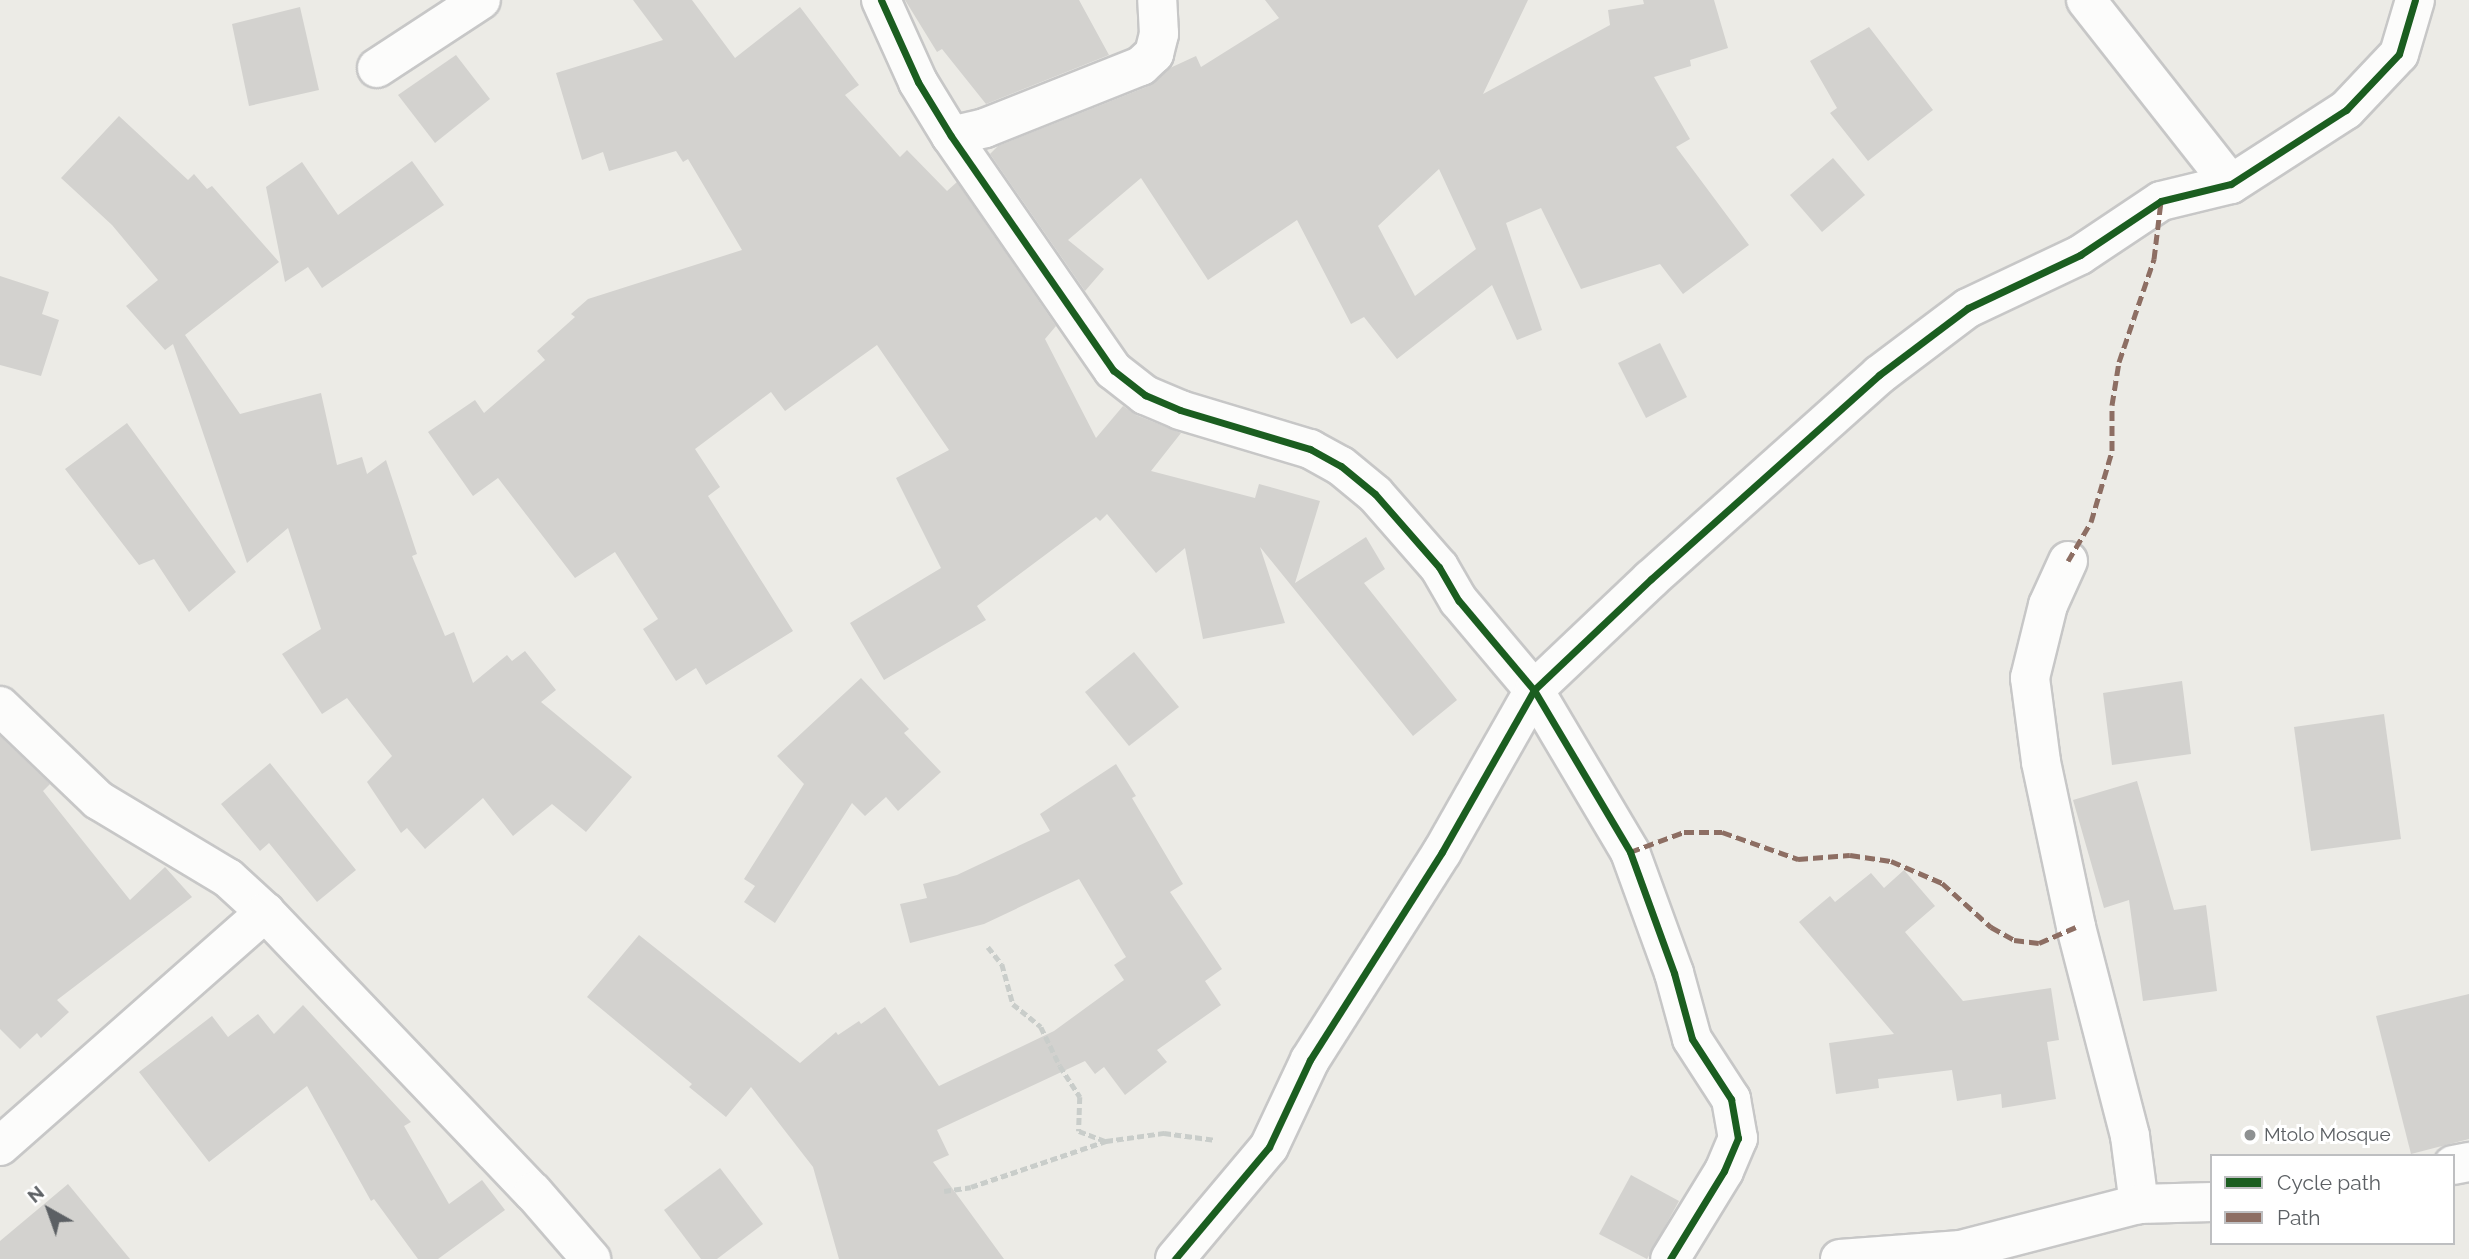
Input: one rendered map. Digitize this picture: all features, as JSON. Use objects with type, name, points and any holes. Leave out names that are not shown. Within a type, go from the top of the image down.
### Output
[{"type":"street","points":[[377,68],[481,0]]},
{"type":"street","points":[[881,0],[918,82],[951,136],[1114,370],[1145,395],[1180,410],[1310,449],[1341,466],[1375,494],[1439,567],[1459,601],[1534,690],[1630,852],[1674,973],[1692,1039],[1731,1099],[1738,1138],[1724,1171],[1674,1259]]},
{"type":"street","points":[[951,136],[985,128],[1141,66],[1154,54],[1159,34],[1157,0]]},
{"type":"street","points":[[2086,0],[2231,184]]},
{"type":"street","points":[[1175,1259],[1269,1147],[1310,1060],[1442,852],[1534,690],[1651,579],[1879,375],[1968,308],[2080,255],[2161,201],[2231,184],[2346,110],[2399,54],[2414,0]]},
{"type":"street","points":[[2068,561],[2048,605],[2030,678],[2049,799],[2076,928],[2130,1136],[2139,1204]]},
{"type":"street","points":[[0,706],[51,759],[98,800],[228,878],[265,912],[533,1192],[591,1259]]},
{"type":"street","points":[[0,1146],[265,912]]},
{"type":"street","points":[[1840,1259],[1961,1250],[2139,1204],[2210,1202]]},
{"type":"path","points":[[988,947],[1002,964],[1013,1004],[1041,1027],[1060,1066],[1080,1097],[1079,1131],[1106,1141]]},
{"type":"path","points":[[944,1191],[971,1187],[1106,1141],[1164,1133],[1269,1147]]},
{"type":"building","points":[[633,0],[692,0],[735,58],[800,7],[859,85],[845,95],[900,157],[907,150],[947,191],[957,182],[1056,326],[1045,339],[1096,438],[1123,406],[1136,415],[1181,433],[1151,471],[1255,498],[1259,484],[1320,501],[1295,583],[1366,537],[1385,569],[1364,583],[1457,700],[1413,736],[1260,547],[1285,623],[1203,639],[1185,548],[1156,573],[1107,514],[1100,521],[1096,517],[977,606],[986,620],[884,680],[850,623],[941,568],[896,478],[949,450],[877,345],[785,411],[771,392],[695,449],[720,487],[708,496],[793,631],[706,685],[696,668],[676,681],[643,629],[658,619],[615,552],[575,578],[498,478],[473,496],[428,432],[475,400],[484,413],[545,360],[537,351],[575,317],[571,314],[588,299],[742,250],[688,159],[683,162],[676,151],[609,171],[603,152],[582,160],[556,73],[663,40]]},
{"type":"building","points":[[905,0],[1079,0],[1109,55],[986,104],[942,49],[937,52]]},
{"type":"building","points":[[1265,0],[1528,0],[1483,94],[1610,25],[1608,10],[1644,4],[1643,0],[1714,0],[1728,48],[1690,60],[1691,66],[1654,77],[1690,139],[1676,147],[1749,245],[1683,294],[1660,264],[1581,289],[1541,208],[1506,223],[1542,330],[1517,340],[1492,285],[1397,359],[1364,317],[1351,324],[1297,220],[1208,280],[1141,178],[1068,240],[1104,269],[1085,291],[990,154],[998,146],[1149,86],[1170,68],[1196,56],[1201,67],[1279,18]],"holes":[[[1439,169],[1476,249],[1415,296],[1378,226]]]},
{"type":"building","points":[[300,7],[319,90],[249,106],[232,24]]},
{"type":"building","points":[[1869,27],[1933,110],[1868,161],[1830,113],[1837,108],[1810,61]]},
{"type":"building","points":[[456,55],[490,99],[435,143],[398,95]]},
{"type":"building","points":[[119,116],[188,180],[194,174],[207,189],[212,186],[279,262],[185,335],[240,414],[321,393],[337,465],[362,457],[367,474],[386,460],[417,554],[412,556],[445,636],[454,632],[473,683],[507,655],[512,661],[525,651],[556,690],[541,702],[632,777],[586,832],[552,804],[513,836],[483,798],[425,849],[407,828],[401,833],[367,782],[392,756],[347,698],[322,714],[282,654],[321,629],[288,528],[247,563],[173,344],[165,350],[126,306],[158,280],[112,225],[61,178]]},
{"type":"building","points":[[1833,158],[1865,195],[1822,232],[1790,195]]},
{"type":"building","points":[[412,161],[444,205],[322,288],[308,267],[285,282],[266,187],[302,162],[338,215]]},
{"type":"building","points":[[0,276],[49,292],[42,314],[59,320],[41,376],[0,365]]},
{"type":"building","points":[[1660,343],[1687,397],[1646,418],[1618,363]]},
{"type":"building","points":[[127,423],[236,572],[189,612],[154,559],[139,565],[65,469]]},
{"type":"building","points":[[1134,652],[1179,707],[1129,746],[1085,692]]},
{"type":"building","points":[[861,678],[909,729],[904,733],[941,772],[898,811],[886,797],[865,816],[852,803],[775,923],[744,902],[755,886],[744,879],[804,784],[777,756]]},
{"type":"building","points":[[2182,681],[2191,754],[2112,765],[2103,693]]},
{"type":"building","points":[[2384,714],[2401,839],[2311,851],[2294,727]]},
{"type":"building","points":[[0,736],[50,784],[43,791],[130,900],[165,867],[192,897],[57,1000],[69,1012],[41,1038],[37,1033],[20,1049],[0,1029]]},
{"type":"building","points":[[270,763],[356,870],[317,902],[269,843],[260,851],[221,804]]},
{"type":"building","points":[[1116,764],[1136,796],[1132,798],[1183,884],[1170,892],[1222,969],[1205,981],[1221,1005],[1157,1050],[1167,1062],[1125,1095],[1104,1067],[1095,1074],[1085,1061],[937,1130],[949,1155],[933,1162],[1004,1259],[839,1259],[813,1167],[751,1087],[726,1117],[689,1087],[692,1084],[587,997],[639,935],[800,1063],[836,1032],[838,1035],[859,1021],[861,1024],[885,1007],[939,1086],[1054,1031],[1124,980],[1114,965],[1126,957],[1079,879],[984,924],[910,943],[900,904],[927,898],[923,884],[957,875],[1050,831],[1040,814]]},
{"type":"building","points":[[2137,781],[2174,910],[2206,905],[2217,991],[2143,1001],[2129,900],[2104,908],[2073,800]]},
{"type":"building","points":[[1904,870],[1935,906],[1905,932],[1963,1001],[2051,988],[2059,1040],[2047,1042],[2056,1099],[2002,1108],[2001,1094],[1957,1101],[1952,1070],[1878,1079],[1879,1088],[1836,1094],[1829,1043],[1894,1034],[1799,922],[1830,896],[1835,902],[1871,873],[1884,888]]},
{"type":"building","points":[[2469,994],[2469,1139],[2411,1154],[2376,1016]]},
{"type":"building","points":[[303,1005],[411,1122],[404,1126],[449,1204],[482,1180],[505,1210],[438,1259],[418,1259],[374,1199],[371,1201],[307,1086],[209,1162],[139,1072],[212,1016],[228,1037],[258,1014],[274,1034]]},
{"type":"building","points":[[720,1168],[763,1224],[717,1259],[701,1259],[664,1210]]},
{"type":"building","points":[[1631,1175],[1679,1201],[1647,1259],[1599,1234]]},
{"type":"building","points":[[68,1184],[130,1259],[0,1259],[0,1241]]},
{"type":"marked path","points":[[2068,561],[2091,522],[2112,451],[2112,405],[2119,362],[2154,259],[2161,201]]},
{"type":"marked path","points":[[1630,852],[1684,832],[1722,832],[1798,859],[1850,855],[1891,861],[1942,883],[1991,927],[2014,940],[2039,943],[2076,927]]},
{"type":"cycle path","points":[[881,0],[918,82],[951,136],[1113,370],[1145,395],[1180,410],[1310,449],[1341,466],[1375,494],[1439,567],[1459,601],[1534,690],[1630,852],[1674,973],[1692,1039],[1731,1099],[1738,1138],[1724,1171],[1670,1259]]},
{"type":"cycle path","points":[[1175,1259],[1269,1147],[1310,1060],[1442,852],[1534,690],[1651,579],[1879,375],[1968,308],[2080,255],[2161,201],[2231,184],[2346,110],[2399,54],[2415,0]]},
{"type":"place","name":"Mtolo Mosque","points":[[2250,1135]]}]
